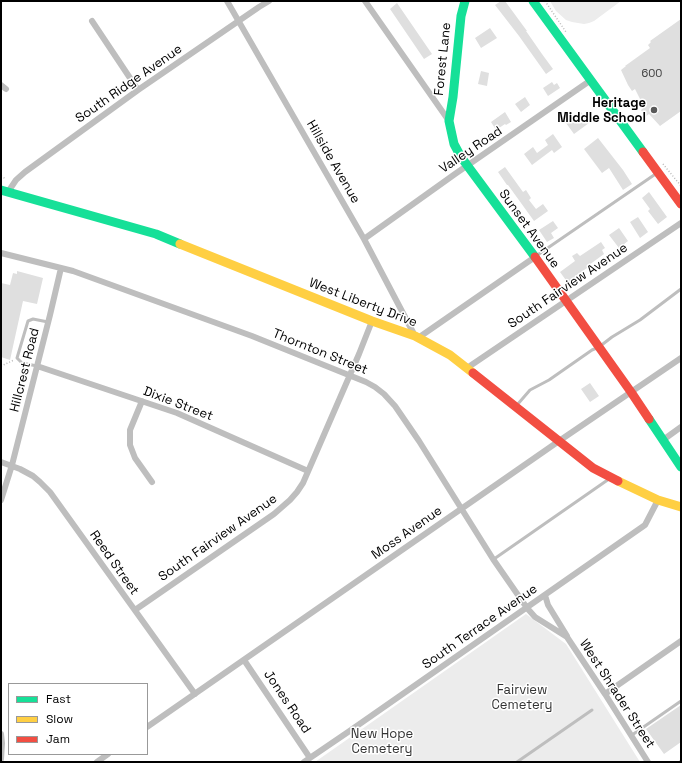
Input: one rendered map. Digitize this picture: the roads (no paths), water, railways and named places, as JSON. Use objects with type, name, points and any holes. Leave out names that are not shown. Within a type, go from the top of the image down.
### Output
[{"type":"main road","name":"Forest Lane","points":[[449,121],[453,97],[461,16],[465,1]]},
{"type":"main road","points":[[533,1],[681,204]]},
{"type":"main road","name":"Sunset Avenue","points":[[449,121],[454,144],[467,166],[535,257],[631,392],[681,467]]},
{"type":"main road","name":"West Liberty Drive","points":[[4,191],[156,234],[372,321],[417,337],[450,355],[593,468],[610,478],[658,500],[681,506]]},
{"type":"street","name":"Hillside Avenue","points":[[227,1],[364,239],[417,337]]},
{"type":"street","name":"South Ridge Avenue","points":[[4,191],[24,172],[138,90],[268,1]]},
{"type":"street","name":"Sunset Avenue","points":[[365,1],[449,121]]},
{"type":"street","points":[[92,21],[138,90]]},
{"type":"street","name":"Valley Road","points":[[364,239],[591,80]]},
{"type":"street","name":"South Fairview Avenue","points":[[467,368],[681,223]]},
{"type":"street","name":"Thornton Street","points":[[1,253],[73,271],[252,336],[350,375],[375,387],[384,394],[394,406],[419,441],[493,559],[527,608]]},
{"type":"street","points":[[417,337],[535,257]]},
{"type":"street","name":"Hillcrest Road","points":[[1,500],[12,465],[61,268]]},
{"type":"street","name":"South Fairview Avenue","points":[[135,610],[274,514],[297,492],[303,483],[372,321]]},
{"type":"street","name":"Moss Avenue","points":[[148,726],[681,358]]},
{"type":"street","name":"Dixie Street","points":[[37,366],[177,413],[308,471]]},
{"type":"street","points":[[142,401],[130,430],[130,445],[135,458],[152,482]]},
{"type":"street","points":[[663,440],[681,427]]},
{"type":"street","name":"Reed Street","points":[[1,462],[12,465],[33,476],[50,492],[195,694]]},
{"type":"street","name":"South Terrace Avenue","points":[[304,762],[646,525],[658,500]]},
{"type":"street","name":"West Shrader Street","points":[[545,595],[548,605],[567,637],[648,762]]},
{"type":"street","name":"West Shrader Street","points":[[527,608],[535,617],[567,637]]},
{"type":"street","points":[[605,694],[681,641]]},
{"type":"street","name":"Jones Road","points":[[244,660],[310,758]]},
{"type":"street","points":[[1,734],[1,759]]},
{"type":"street","points":[[97,762],[107,755]]},
{"type":"lane","points":[[535,257],[658,173]]},
{"type":"lane","points":[[516,406],[530,390],[549,380],[592,350],[640,320],[681,289]]},
{"type":"lane","points":[[37,366],[22,363],[17,358],[28,321],[33,319],[48,322]]},
{"type":"lane","points":[[493,559],[610,478]]},
{"type":"lane","points":[[631,736],[681,701]]},
{"type":"lane","points":[[517,762],[592,710]]},
{"type":"place","name":"Heritage Middle School","points":[[654,110]]},
{"type":"park label","name":"Fairview Cemetery","points":[[522,698]]},
{"type":"park label","name":"New Hope Cemetery","points":[[382,742]]}]
